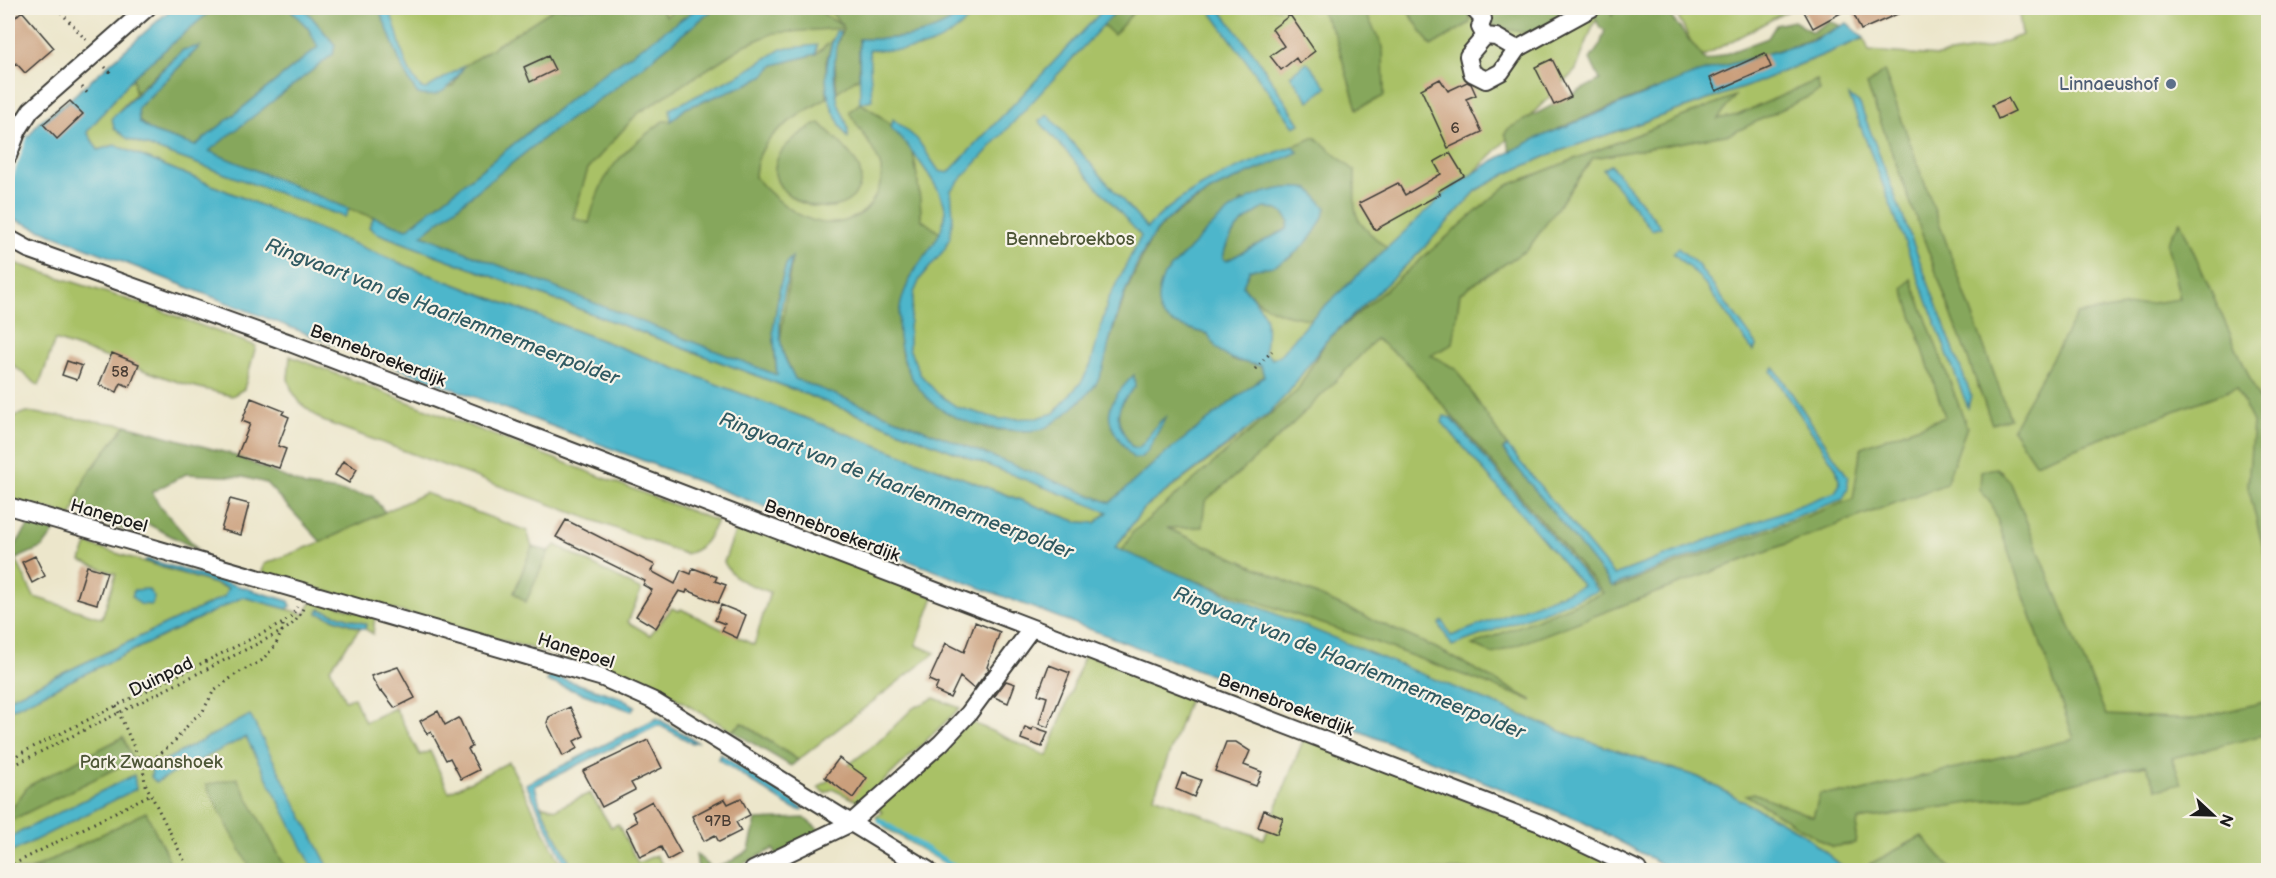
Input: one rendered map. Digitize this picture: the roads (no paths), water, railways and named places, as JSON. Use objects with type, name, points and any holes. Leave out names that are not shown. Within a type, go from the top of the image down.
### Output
[{"type":"street","points":[[8,156],[18,130],[31,110],[147,8]]},
{"type":"street","points":[[1473,8],[1483,19],[1480,27],[1485,36]]},
{"type":"street","points":[[1517,48],[1496,36],[1485,36],[1468,56],[1472,73],[1486,80],[1501,72],[1517,48],[1592,8]]},
{"type":"street","name":"Bennebroekerdijk","points":[[8,238],[28,249],[519,430],[1540,823],[1638,870]]},
{"type":"street","name":"Hanepoel","points":[[8,507],[304,590],[603,678],[652,700],[928,870]]},
{"type":"street","points":[[753,870],[850,823],[933,750],[969,713],[1031,629]]},
{"type":"water","name":"Ringvaart van de Haarlemmermeerpolder","points":[[172,8],[214,8],[133,77],[87,132],[98,150],[115,145],[412,268],[1078,522],[1095,523],[1108,512],[800,392],[377,233],[369,227],[374,217],[407,229],[594,80],[698,8],[715,8],[618,86],[551,132],[422,235],[777,375],[773,330],[780,286],[787,262],[792,257],[782,303],[780,338],[783,353],[795,379],[1110,503],[1161,457],[1264,376],[1261,366],[1229,358],[1223,354],[1208,334],[1183,327],[1165,318],[1158,302],[1164,275],[1211,226],[1246,200],[1265,192],[1286,188],[1310,189],[1326,208],[1307,242],[1287,259],[1275,265],[1250,269],[1243,286],[1264,315],[1267,329],[1265,352],[1272,359],[1279,356],[1311,319],[1450,189],[1491,162],[1535,139],[1695,74],[1812,41],[1847,23],[1864,38],[1748,86],[1554,153],[1508,173],[1477,190],[1418,254],[1326,341],[1288,393],[1269,413],[1143,509],[1115,548],[1575,737],[1698,777],[1799,831],[1847,870],[1673,870],[1581,821],[1354,729],[292,328],[8,217],[8,128],[29,136],[39,122],[69,100]],"holes":[[[1264,208],[1276,209],[1284,214],[1289,221],[1287,229],[1226,261],[1223,258],[1232,234]]]},
{"type":"water","points":[[289,8],[304,8],[335,45],[333,54],[209,151],[349,209],[345,217],[128,139],[114,128],[112,118],[183,50],[200,46],[138,108],[139,122],[153,132],[195,146],[318,47],[308,28]]},
{"type":"water","points":[[378,8],[388,8],[404,59],[421,88],[426,89],[464,66],[446,89],[433,95],[418,94],[405,74]]},
{"type":"water","points":[[969,8],[980,8],[942,40],[904,50],[869,50],[872,100],[860,103],[859,39],[890,39],[918,35],[944,25]]},
{"type":"water","points":[[1105,8],[1119,8],[951,190],[953,215],[950,237],[944,250],[920,279],[914,293],[909,327],[909,348],[920,374],[937,393],[957,407],[999,419],[1037,418],[1054,413],[1082,381],[1091,364],[1108,300],[1141,236],[1039,121],[1048,115],[1147,228],[1178,201],[1234,169],[1293,146],[1298,152],[1212,190],[1180,209],[1156,231],[1132,274],[1111,335],[1100,377],[1072,409],[1048,426],[1030,431],[992,428],[973,423],[946,412],[925,395],[914,381],[901,349],[899,314],[903,297],[914,272],[941,231],[945,210],[939,191],[932,179],[891,128],[893,119],[917,139],[939,171],[948,173]]},
{"type":"water","points":[[1208,8],[1219,8],[1257,58],[1300,124],[1294,127]]},
{"type":"water","points":[[836,31],[840,31],[835,57],[835,84],[838,102],[848,128],[848,138],[833,111],[827,86],[828,61]]},
{"type":"water","points":[[817,45],[816,54],[774,65],[764,75],[750,83],[686,108],[671,121],[670,109],[743,73],[781,49]]},
{"type":"water","points":[[1307,62],[1327,87],[1309,101],[1290,75]]},
{"type":"water","points":[[1849,96],[1860,104],[1971,395],[1968,408]]},
{"type":"water","points":[[1611,165],[1661,227],[1652,230],[1603,169]]},
{"type":"water","points":[[1678,248],[1697,264],[1757,345],[1753,351],[1700,278],[1673,253]]},
{"type":"water","points":[[1774,367],[1848,477],[1848,488],[1843,499],[1612,586],[1503,450],[1507,446],[1614,575],[1835,492],[1840,484],[1836,468],[1771,371]]},
{"type":"water","points":[[1134,375],[1135,387],[1122,402],[1118,415],[1131,446],[1138,448],[1166,417],[1147,452],[1140,458],[1133,458],[1123,445],[1111,425],[1110,416],[1115,398]]},
{"type":"water","points":[[1444,416],[1451,418],[1598,591],[1452,646],[1439,624],[1443,621],[1451,636],[1583,586],[1442,422]]},
{"type":"water","points":[[147,559],[289,601],[291,606],[287,609],[243,597],[8,711],[8,699],[224,597],[228,588],[145,561]]},
{"type":"water","points":[[148,589],[154,597],[152,605],[140,604],[132,597],[134,590]]},
{"type":"water","points":[[319,609],[366,624],[365,629],[318,613]]},
{"type":"water","points":[[550,675],[619,697],[635,706],[632,711],[547,681]]},
{"type":"water","points":[[250,715],[330,870],[314,870],[246,737],[156,782],[151,777],[152,767]]},
{"type":"water","points":[[657,718],[697,742],[692,743],[659,725],[535,786],[540,805],[574,870],[568,870],[526,784]]},
{"type":"water","points":[[720,754],[804,809],[802,811],[790,807],[718,759]]},
{"type":"water","points":[[134,775],[136,789],[8,854],[8,838]]},
{"type":"waterway","points":[[879,820],[960,870]]},
{"type":"place","name":"Linnaeushof","points":[[2171,84]]},
{"type":"park label","name":"Bennebroekbos","points":[[1070,239]]},
{"type":"park label","name":"Park Zwaanshoek","points":[[151,762]]}]
